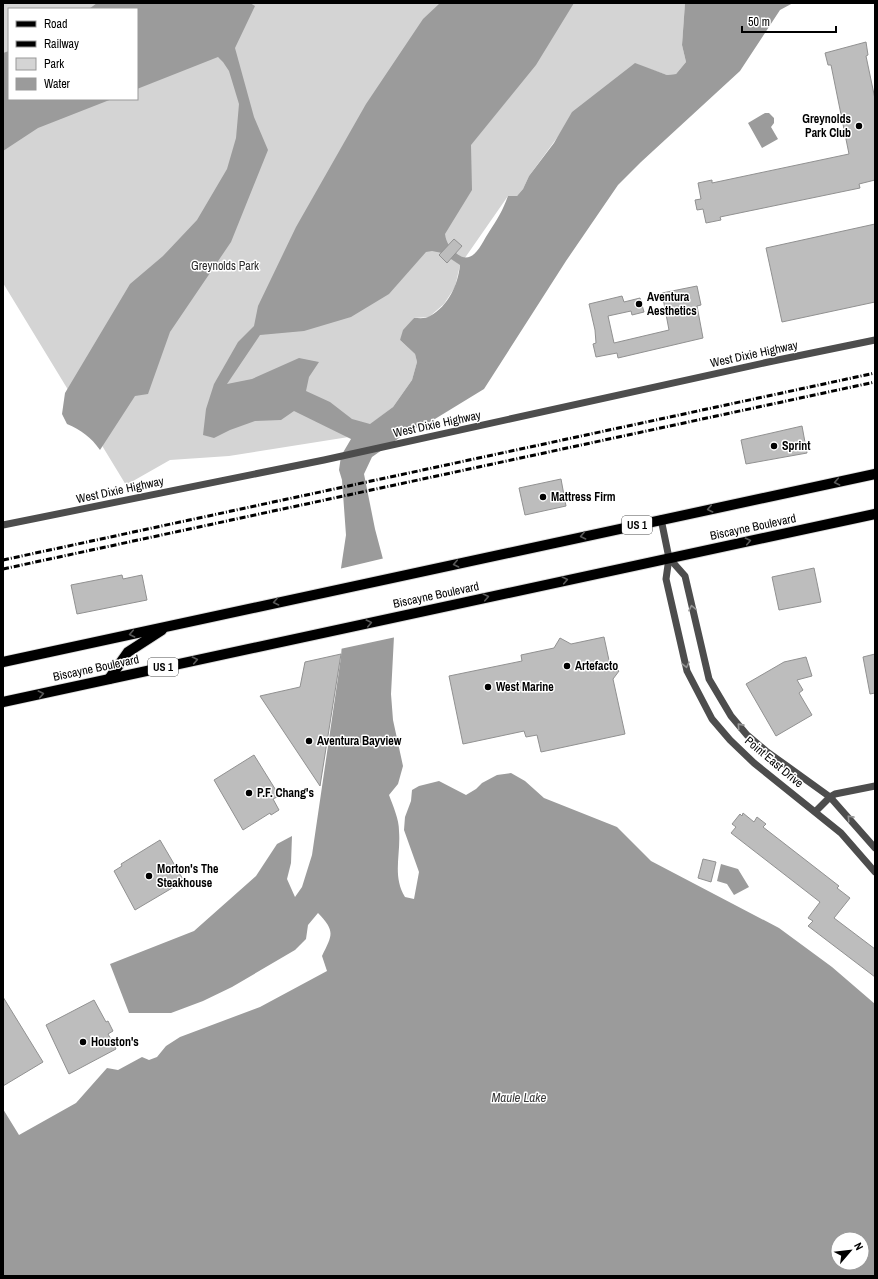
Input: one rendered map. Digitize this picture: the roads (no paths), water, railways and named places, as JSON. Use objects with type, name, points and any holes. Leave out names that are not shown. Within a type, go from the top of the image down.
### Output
[{"type":"main road","name":"US 1","points":[[3,662],[875,474]]},
{"type":"main road","name":"Biscayne Boulevard","points":[[3,702],[875,514]]},
{"type":"main road","points":[[109,679],[128,652],[170,625]]},
{"type":"street","name":"West Dixie Highway","points":[[3,525],[324,460],[766,362],[875,340]]},
{"type":"street","name":"Point East Drive","points":[[661,520],[669,558],[666,579],[687,671],[712,719],[730,740],[754,763],[816,811],[841,833],[875,872]]},
{"type":"street","name":"Point East Drive","points":[[669,558],[685,576],[708,679],[731,716],[748,735],[766,751],[830,797],[875,848]]},
{"type":"street","points":[[816,811],[830,797],[875,786]]},
{"type":"water","points":[[97,3],[250,3],[255,6],[235,48],[254,117],[268,150],[231,242],[170,332],[148,394],[135,396],[100,450],[85,434],[67,424],[62,414],[65,393],[130,284],[163,256],[197,220],[227,169],[236,138],[239,104],[229,71],[218,57],[138,89],[138,8],[90,8]]},
{"type":"water","name":"Maule Lake","points":[[440,3],[574,3],[536,65],[471,145],[472,190],[445,234],[447,242],[456,253],[462,257],[472,256],[480,247],[500,215],[508,196],[517,196],[523,189],[529,176],[554,143],[572,112],[635,63],[667,75],[676,74],[686,62],[682,45],[685,3],[793,3],[780,10],[740,71],[618,185],[566,261],[484,389],[430,422],[409,431],[372,457],[364,474],[375,529],[388,578],[395,617],[391,694],[393,720],[403,766],[398,784],[389,795],[399,826],[398,873],[401,889],[405,897],[414,899],[419,872],[404,830],[405,817],[411,801],[412,790],[419,786],[439,781],[466,795],[482,783],[497,775],[511,773],[525,781],[544,798],[617,827],[651,861],[779,928],[832,967],[875,1004],[875,1276],[3,1276],[3,1109],[19,1135],[76,1103],[107,1068],[118,1070],[142,1057],[149,1060],[157,1057],[166,1046],[180,1037],[260,1007],[327,971],[322,956],[330,937],[330,929],[318,913],[308,925],[306,939],[295,950],[232,987],[203,1001],[171,1013],[129,1013],[110,964],[194,931],[256,876],[277,844],[292,836],[291,863],[287,879],[295,897],[302,887],[312,855],[341,657],[343,628],[338,588],[346,535],[342,480],[339,470],[341,456],[351,439],[294,411],[281,420],[255,421],[230,430],[214,438],[203,435],[206,409],[214,384],[238,342],[254,326],[258,306],[296,227],[366,104],[423,19]],"holes":[[[432,251],[442,253],[460,265],[457,280],[451,294],[442,307],[428,317],[414,318],[403,330],[400,340],[415,354],[417,362],[412,380],[393,407],[370,424],[352,419],[330,402],[306,391],[309,377],[319,362],[299,358],[252,379],[227,384],[260,335],[304,331],[351,317],[389,294],[426,252]]]},
{"type":"water","points":[[8,51],[8,100],[109,100],[38,128],[3,151],[3,53]]},
{"type":"water","points":[[765,113],[769,113],[774,118],[774,123],[771,127],[778,139],[762,148],[748,123]]},
{"type":"water","points":[[721,864],[738,869],[749,887],[734,895],[727,884],[717,881]]},
{"type":"railway","points":[[3,560],[875,373]]},
{"type":"railway","points":[[3,569],[875,382]]},
{"type":"place","name":"Greynolds Park Club","points":[[859,126]]},
{"type":"place","name":"Aventura Aesthetics","points":[[639,304]]},
{"type":"place","name":"Sprint","points":[[774,446]]},
{"type":"place","name":"Mattress Firm","points":[[543,497]]},
{"type":"place","name":"Artefacto","points":[[567,666]]},
{"type":"place","name":"West Marine","points":[[488,687]]},
{"type":"place","name":"Aventura Bayview","points":[[309,741]]},
{"type":"place","name":"P.F. Chang's","points":[[249,793]]},
{"type":"place","name":"Morton's The Steakhouse","points":[[149,876]]},
{"type":"place","name":"Houston's","points":[[83,1042]]},
{"type":"park label","name":"Greynolds Park","points":[[225,266]]}]
